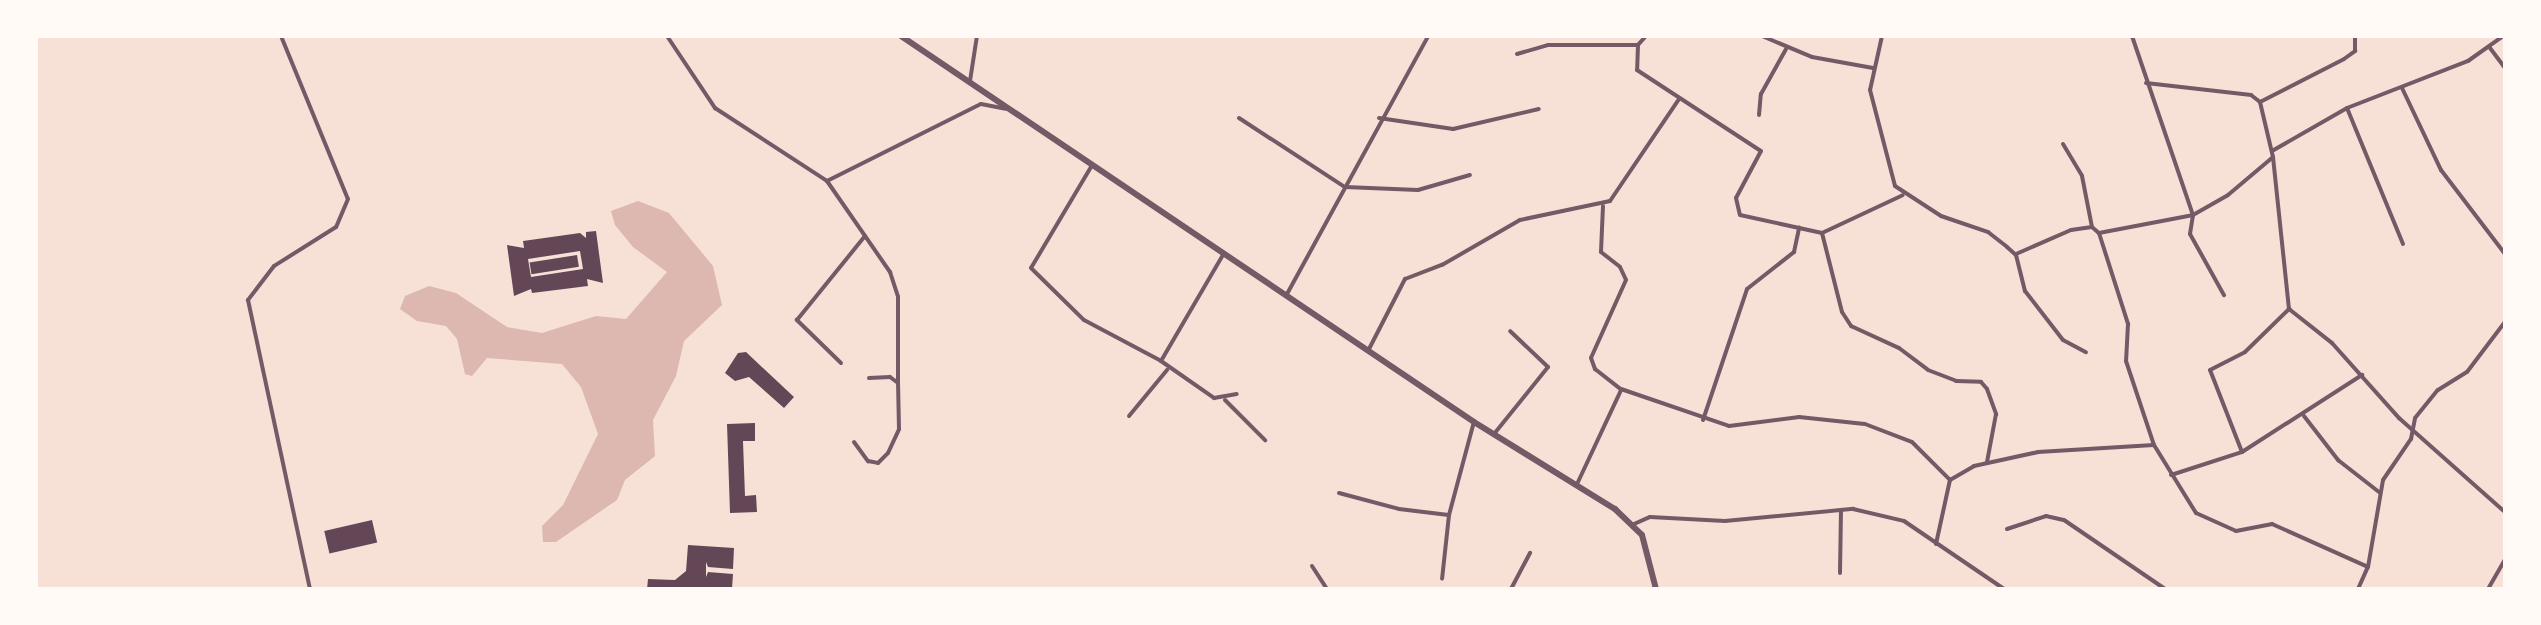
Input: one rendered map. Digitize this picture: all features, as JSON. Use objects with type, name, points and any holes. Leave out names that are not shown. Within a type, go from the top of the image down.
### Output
[{"type":"street","points":[[281,36],[348,199],[336,227],[274,266],[248,300],[310,589]]},
{"type":"street","points":[[667,36],[715,108],[827,181],[890,272],[898,297],[899,429],[888,453],[878,463],[868,461],[854,442]]},
{"type":"street","points":[[901,36],[1091,167],[1474,422],[1578,482],[1634,524],[1650,554],[1656,589]]},
{"type":"street","points":[[970,83],[977,36]]},
{"type":"street","points":[[1286,297],[1379,118],[1400,92],[1428,36]]},
{"type":"street","points":[[1646,36],[1638,45],[1637,70],[1761,151],[1736,198],[1740,215],[1822,233],[1903,195]]},
{"type":"street","points":[[1762,36],[1786,49],[1873,68]]},
{"type":"street","points":[[1882,36],[1870,90],[1888,171],[1903,195],[1941,216],[1988,232],[2016,255],[2025,291],[2063,340],[2086,352]]},
{"type":"street","points":[[2132,36],[2193,215],[2190,234],[2200,260],[2224,295]]},
{"type":"street","points":[[2260,102],[2344,59],[2355,51],[2355,36]]},
{"type":"street","points":[[2099,233],[2193,215],[2228,195],[2273,154],[2347,108],[2402,88],[2490,48],[2503,36]]},
{"type":"street","points":[[1517,54],[1548,45],[1638,45]]},
{"type":"street","points":[[2490,48],[2505,68]]},
{"type":"street","points":[[1759,115],[1761,94],[1786,49]]},
{"type":"street","points":[[2146,83],[2251,95],[2260,102],[2273,154],[2289,309],[2505,512]]},
{"type":"street","points":[[2402,88],[2441,170],[2505,254]]},
{"type":"street","points":[[1679,99],[1634,170],[1603,206],[1601,252],[1620,267],[1626,280],[1591,363],[1621,389],[1703,420],[1729,426],[1799,417],[1865,424],[1912,442],[1950,480]]},
{"type":"street","points":[[827,181],[981,104],[1006,109]]},
{"type":"street","points":[[2347,108],[2403,244]]},
{"type":"street","points":[[1379,118],[1453,129],[1539,109]]},
{"type":"street","points":[[1239,118],[1345,187],[1418,190],[1470,175]]},
{"type":"street","points":[[2063,144],[2082,176],[2092,227],[2099,233],[2128,324],[2126,361],[2154,445],[2196,513],[2210,522],[2236,531],[2272,524],[2368,567]]},
{"type":"street","points":[[1091,167],[1031,268],[1084,320],[1161,361],[1167,370],[1225,400],[1265,440]]},
{"type":"street","points":[[1369,350],[1405,279],[1442,265],[1520,220],[1603,206]]},
{"type":"street","points":[[1595,208],[1602,214]]},
{"type":"street","points":[[2016,255],[2059,235],[2092,227]]},
{"type":"street","points":[[1703,420],[1747,289],[1794,252],[1799,228]]},
{"type":"street","points":[[1822,233],[1842,312],[1851,326],[1891,343],[1928,370],[1956,381],[1981,382],[1987,389],[1996,414],[1987,462]]},
{"type":"street","points":[[841,363],[797,320],[865,235]]},
{"type":"street","points":[[1161,361],[1224,253]]},
{"type":"street","points":[[2242,452],[2210,370],[2245,352],[2289,309]]},
{"type":"street","points":[[2358,589],[2368,567],[2379,492],[2413,428],[2431,399],[2467,372],[2505,322]]},
{"type":"street","points":[[1494,434],[1547,372],[1542,358],[1510,331]]},
{"type":"street","points":[[1129,416],[1167,370]]},
{"type":"street","points":[[2171,475],[2242,452],[2304,416],[2362,375]]},
{"type":"street","points":[[869,378],[890,377],[898,383]]},
{"type":"street","points":[[1578,482],[1621,389]]},
{"type":"street","points":[[1225,400],[1237,394]]},
{"type":"street","points":[[2304,416],[2338,460],[2379,492]]},
{"type":"street","points":[[1442,579],[1449,515],[1474,422]]},
{"type":"street","points":[[1950,480],[1987,462],[2038,452],[2154,445]]},
{"type":"street","points":[[1936,545],[1950,480]]},
{"type":"street","points":[[1339,493],[1399,509],[1449,515]]},
{"type":"street","points":[[1634,524],[1650,517],[1725,521],[1841,510],[1904,521],[2004,589]]},
{"type":"street","points":[[1840,573],[1841,510]]},
{"type":"street","points":[[2007,529],[2046,516],[2064,520],[2165,589]]},
{"type":"street","points":[[1511,589],[1530,553]]},
{"type":"street","points":[[2488,589],[2505,560]]},
{"type":"street","points":[[1312,566],[1327,589]]},
{"type":"shaded area","points":[[638,201],[669,213],[713,266],[722,305],[684,341],[676,376],[653,420],[655,456],[625,480],[617,500],[556,542],[543,542],[542,526],[563,505],[598,434],[581,387],[562,364],[487,358],[472,376],[465,374],[457,339],[446,326],[417,321],[400,309],[405,296],[429,286],[456,293],[507,327],[542,333],[596,316],[626,319],[667,272],[633,247],[615,225],[611,211]]},
{"type":"building","points":[[596,231],[603,283],[587,279],[588,286],[532,293],[531,289],[514,296],[507,245],[524,248],[523,241],[580,233],[586,238],[586,232]],"holes":[[[580,251],[583,269],[531,277],[528,259]]]},
{"type":"building","points":[[577,255],[579,267],[531,274],[530,263]]},
{"type":"building","points":[[746,352],[794,397],[784,408],[749,377],[735,381],[725,373],[738,353]]},
{"type":"building","points":[[755,423],[755,441],[743,441],[745,496],[756,495],[757,512],[730,513],[727,424]]},
{"type":"building","points":[[372,520],[377,542],[329,553],[324,531]]},
{"type":"building","points":[[688,545],[734,548],[733,569],[708,567],[706,562],[706,577],[708,572],[733,574],[732,589],[647,589],[648,579],[675,580],[686,571]]}]
